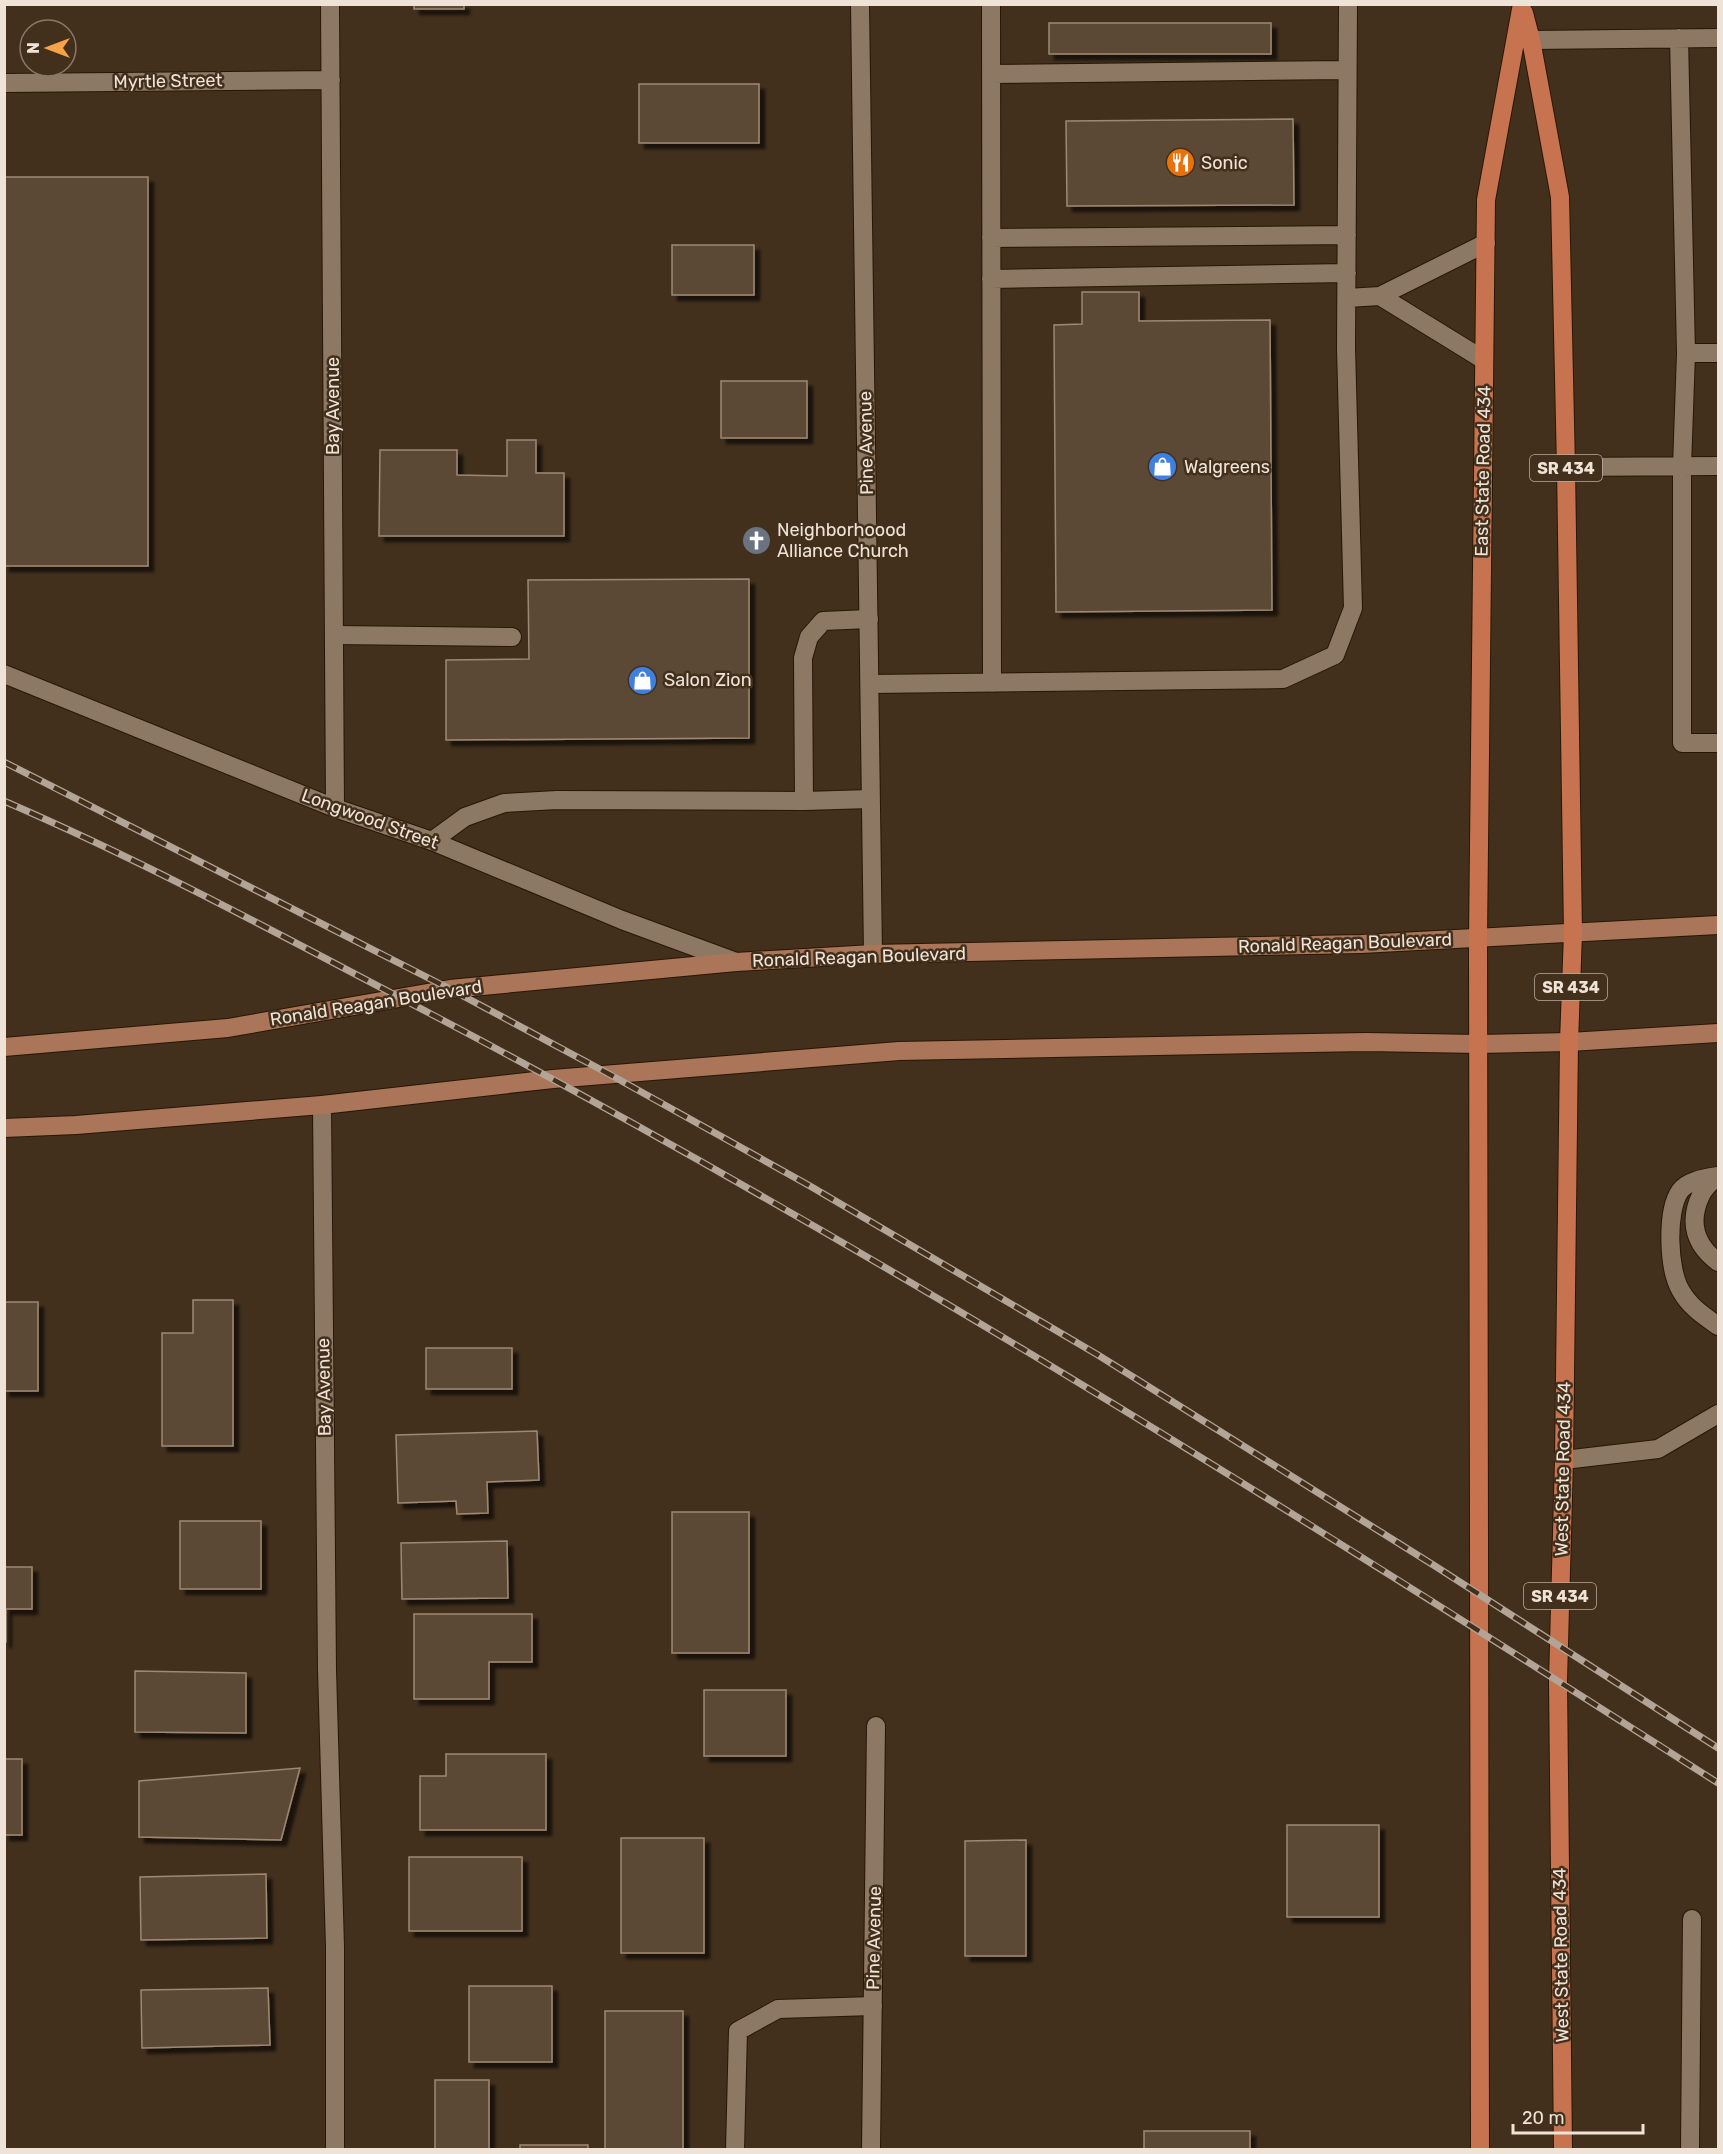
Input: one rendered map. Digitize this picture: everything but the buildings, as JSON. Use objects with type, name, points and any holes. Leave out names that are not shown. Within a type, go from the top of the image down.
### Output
[{"type":"main road","name":"East State Road 434","points":[[1522,6],[1531,40],[1560,197],[1573,933]]},
{"type":"main road","name":"East State Road 434","points":[[1478,938],[1486,200],[1522,6]]},
{"type":"main road","name":"Ronald Reagan Boulevard","points":[[4,1047],[228,1028],[450,989],[736,963],[873,954],[1350,944],[1719,925]]},
{"type":"main road","name":"West State Road 434","points":[[1563,2150],[1558,1681],[1564,1460],[1569,1042],[1573,933]]},
{"type":"main road","name":"SR 434","points":[[1478,938],[1479,2150]]},
{"type":"main road","points":[[4,1128],[76,1125],[322,1105],[575,1077],[899,1051],[1366,1042],[1478,1044],[1569,1042],[1719,1033]]},
{"type":"street","name":"Bay Avenue","points":[[330,4],[335,808]]},
{"type":"street","name":"Pine Avenue","points":[[860,4],[873,954]]},
{"type":"street","points":[[991,4],[992,683]]},
{"type":"street","points":[[870,684],[1283,679],[1335,655],[1353,608],[1346,348],[1348,4]]},
{"type":"street","points":[[1679,38],[1686,353],[1682,466],[1682,743],[1719,743]]},
{"type":"street","points":[[1531,40],[1719,38]]},
{"type":"street","points":[[991,74],[1347,70]]},
{"type":"street","name":"Myrtle Street","points":[[4,83],[331,80]]},
{"type":"street","points":[[991,238],[1347,235]]},
{"type":"street","points":[[1347,298],[1380,296],[1486,243]]},
{"type":"street","points":[[991,279],[1347,273]]},
{"type":"street","points":[[1380,296],[1484,360]]},
{"type":"street","points":[[1686,353],[1719,353]]},
{"type":"street","points":[[1566,467],[1719,466]]},
{"type":"street","points":[[804,801],[803,658],[809,637],[823,621],[869,619]]},
{"type":"street","points":[[334,635],[512,637]]},
{"type":"street","name":"Longwood Street","points":[[4,674],[335,808],[432,841],[622,920],[736,963]]},
{"type":"street","points":[[432,841],[465,817],[504,803],[557,800],[870,799]]},
{"type":"street","name":"Bay Avenue","points":[[322,1105],[327,1670],[335,1947],[335,2150]]},
{"type":"street","points":[[1717,1176],[1701,1194],[1695,1216],[1698,1240],[1708,1254],[1719,1262]]},
{"type":"street","points":[[1717,1176],[1700,1179],[1681,1190],[1671,1214],[1671,1246],[1674,1272],[1680,1290],[1695,1310],[1719,1326]]},
{"type":"street","points":[[1564,1460],[1658,1449],[1719,1414]]},
{"type":"street","name":"Pine Avenue","points":[[871,2150],[876,1726]]},
{"type":"street","points":[[1690,2150],[1692,1918]]},
{"type":"street","points":[[735,2150],[738,2031],[778,2009],[873,2006]]},
{"type":"railway","points":[[4,762],[450,989],[810,1186],[1098,1355],[1435,1566],[1718,1748]]},
{"type":"railway","points":[[4,801],[112,850],[272,931],[596,1103],[759,1195],[921,1289],[1242,1483],[1718,1783]]},
{"type":"place","name":"Sonic","points":[[1180,163]]},
{"type":"place","name":"Walgreens","points":[[1163,467]]},
{"type":"place","name":"Neighborhoood Alliance Church","points":[[756,540]]},
{"type":"place","name":"Salon Zion","points":[[643,680]]}]
